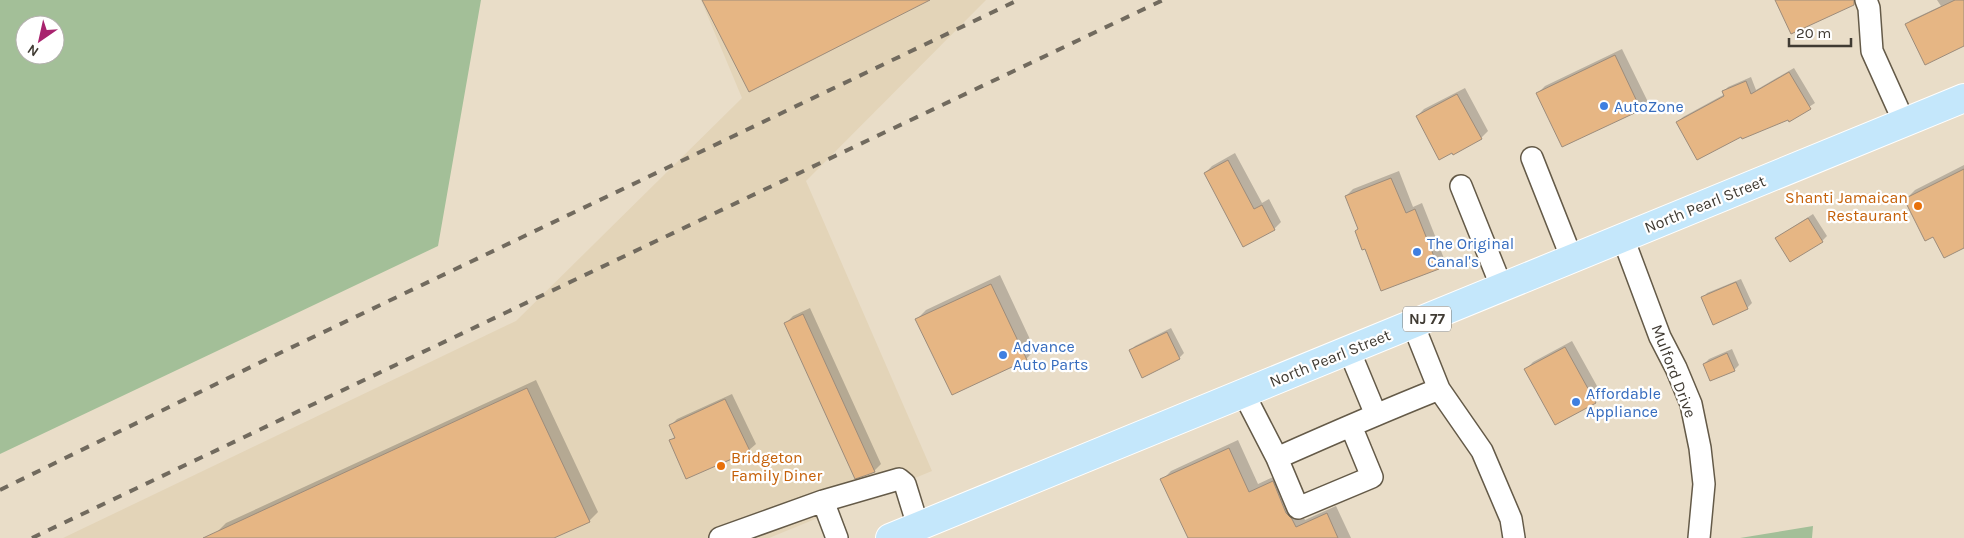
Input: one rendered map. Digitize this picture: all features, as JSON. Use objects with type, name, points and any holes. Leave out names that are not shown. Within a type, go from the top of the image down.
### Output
[{"type":"main road","name":"North Pearl Street","points":[[890,538],[1964,98]]},
{"type":"street","points":[[1866,0],[1869,8],[1872,50],[1904,122]]},
{"type":"street","points":[[1532,158],[1572,259]]},
{"type":"street","points":[[1461,186],[1502,288]]},
{"type":"street","name":"Mulford Drive","points":[[1624,238],[1660,337],[1676,368],[1691,404],[1700,448],[1704,484],[1699,538]]},
{"type":"street","points":[[1413,324],[1439,389],[1482,451],[1511,519],[1514,538]]},
{"type":"street","points":[[1349,350],[1376,415]]},
{"type":"street","points":[[1277,458],[1439,389]]},
{"type":"street","points":[[1244,394],[1277,458],[1298,508],[1372,477],[1351,426]]},
{"type":"street","points":[[720,538],[824,501],[900,480],[905,484],[918,526]]},
{"type":"street","points":[[824,501],[837,538]]},
{"type":"shaded area","points":[[701,0],[986,0],[806,181],[932,471],[769,538],[63,538],[516,321],[742,98]]},
{"type":"green space","points":[[0,0],[481,0],[438,246],[0,454]]},
{"type":"green space","points":[[1813,526],[1812,538],[1740,538]]},
{"type":"building","points":[[702,0],[930,0],[749,92]]},
{"type":"building","points":[[1775,0],[1854,0],[1854,5],[1791,34]]},
{"type":"building","points":[[1955,0],[1964,0],[1964,46],[1925,65],[1905,24]]},
{"type":"building","points":[[1615,55],[1641,110],[1562,147],[1536,93]]},
{"type":"building","points":[[1789,72],[1811,109],[1789,122],[1788,120],[1742,139],[1741,137],[1697,160],[1676,122],[1724,96],[1722,91],[1746,81],[1751,94]]},
{"type":"building","points":[[1457,94],[1482,139],[1453,155],[1452,153],[1439,160],[1416,116]]},
{"type":"building","points":[[1228,160],[1254,209],[1262,205],[1275,230],[1243,247],[1204,173]]},
{"type":"building","points":[[1964,169],[1964,248],[1944,258],[1933,237],[1925,241],[1904,199]]},
{"type":"building","points":[[1391,178],[1406,213],[1415,209],[1439,269],[1381,291],[1365,249],[1362,250],[1355,231],[1358,229],[1345,196]]},
{"type":"building","points":[[1808,218],[1823,242],[1790,262],[1775,238]]},
{"type":"building","points":[[1736,282],[1748,309],[1713,325],[1701,297]]},
{"type":"building","points":[[991,284],[1027,360],[952,395],[915,319]]},
{"type":"building","points":[[803,314],[875,472],[855,479],[784,323]]},
{"type":"building","points":[[1167,332],[1180,359],[1142,378],[1129,350]]},
{"type":"building","points":[[1565,347],[1596,403],[1555,425],[1524,369]]},
{"type":"building","points":[[1727,353],[1735,371],[1710,381],[1703,364]]},
{"type":"building","points":[[527,388],[590,522],[554,538],[203,538]]},
{"type":"building","points":[[725,399],[750,451],[686,479],[669,440],[675,438],[669,425]]},
{"type":"building","points":[[1229,448],[1249,492],[1273,481],[1286,513],[1296,527],[1327,513],[1338,538],[1188,538],[1160,479]]},
{"type":"railway","points":[[0,490],[259,363],[1018,0]]},
{"type":"railway","points":[[32,538],[1163,0]]},
{"type":"place","name":"AutoZone","points":[[1604,106]]},
{"type":"place","name":"Shanti Jamaican Restaurant","points":[[1918,206]]},
{"type":"place","name":"The Original Canal's","points":[[1417,252]]},
{"type":"place","name":"Advance Auto Parts","points":[[1003,355]]},
{"type":"place","name":"Affordable Appliance","points":[[1576,402]]},
{"type":"place","name":"Bridgeton Family Diner","points":[[721,466]]}]
